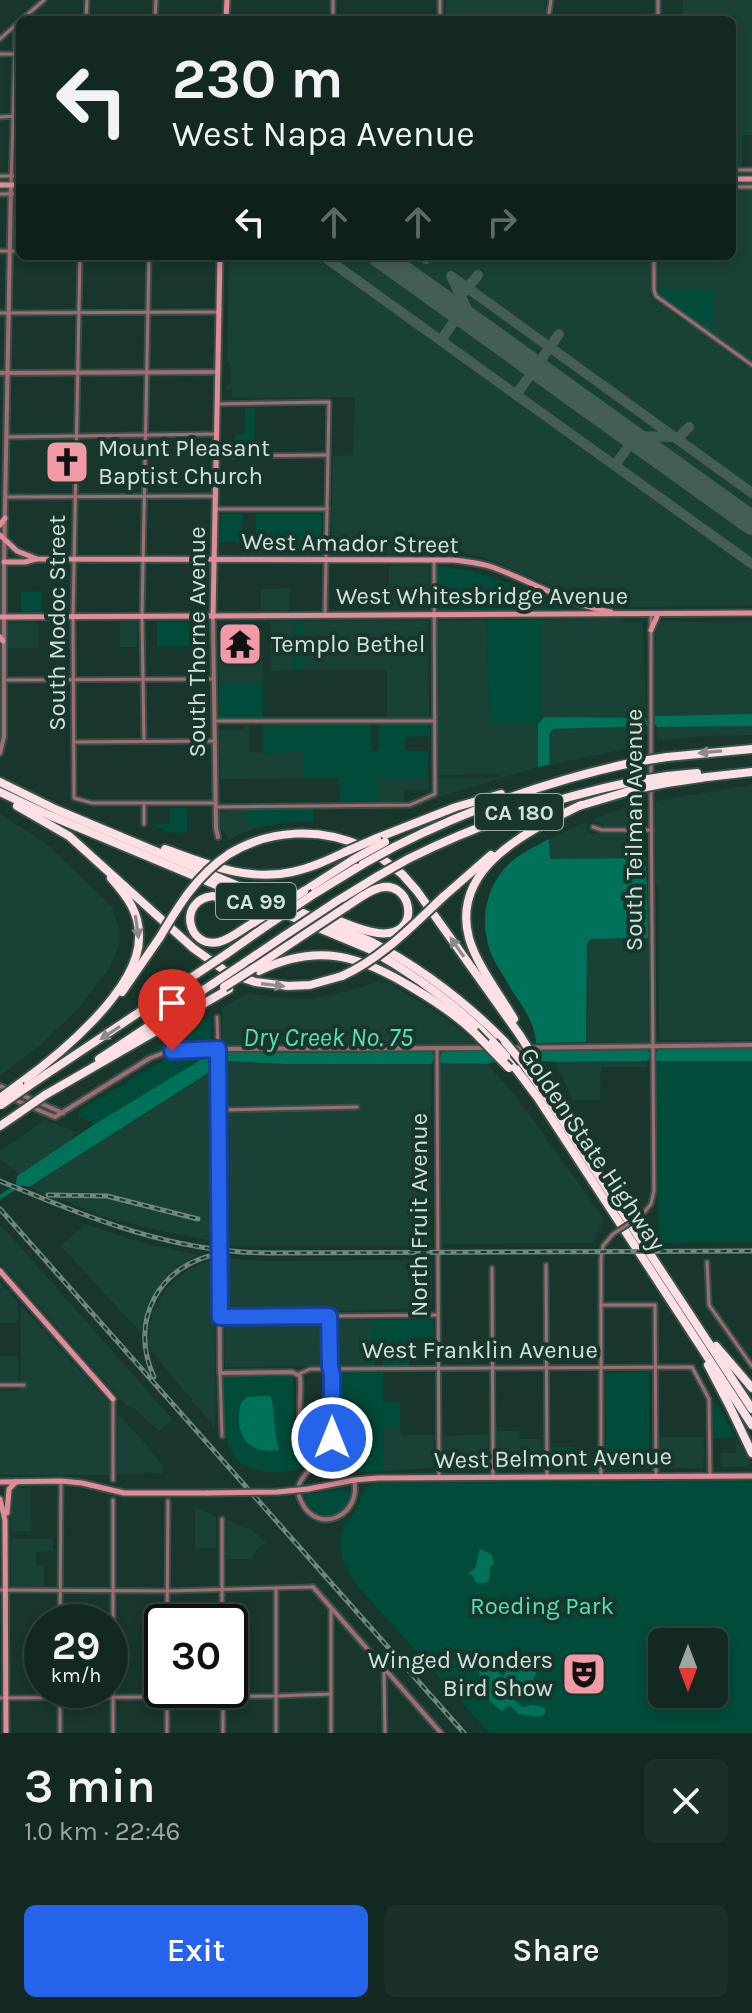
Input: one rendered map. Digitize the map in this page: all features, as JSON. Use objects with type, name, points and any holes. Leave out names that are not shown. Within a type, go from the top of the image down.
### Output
[{"type":"highway","name":"CA 180","points":[[0,1105],[23,1085],[225,955],[385,842],[576,776],[667,757],[752,749]]},
{"type":"highway","points":[[0,793],[77,843],[211,962],[228,973],[255,982],[288,986],[310,985],[362,967],[486,859],[539,824],[636,785],[752,770]]},
{"type":"highway","points":[[55,809],[204,863],[246,874],[267,875],[289,873],[345,852],[385,842],[456,807],[576,776]]},
{"type":"highway","name":"Golden State Highway","points":[[0,782],[55,809],[346,930],[397,955],[459,998],[522,1062],[752,1409]]},
{"type":"highway","name":"CA 180","points":[[0,1126],[334,903],[408,859],[508,816],[579,794],[636,785]]},
{"type":"highway","name":"Golden State Highway","points":[[0,793],[369,949],[414,975],[467,1016],[493,1042],[602,1196],[752,1425]]},
{"type":"highway","points":[[581,805],[530,831],[487,865],[468,902],[467,924],[473,948],[581,1139],[592,1165]]},
{"type":"highway","points":[[0,1096],[23,1085],[111,1005],[128,985],[195,883],[214,864],[261,840],[283,835],[306,833],[343,839],[374,852],[402,874],[520,1033]]},
{"type":"highway","points":[[77,843],[129,900],[136,916],[139,938],[138,951],[129,973],[85,1030]]},
{"type":"highway","points":[[358,862],[304,891],[253,923],[226,939],[213,943],[204,941],[191,926],[195,904],[209,896],[217,896],[261,909],[369,949]]},
{"type":"highway","points":[[45,1095],[256,970],[296,940],[346,907],[375,889],[387,887],[399,891],[409,912],[399,929],[377,933],[232,882]]},
{"type":"highway","points":[[256,970],[307,956],[334,956],[361,961],[387,972],[434,1000],[510,1065]]},
{"type":"highway","points":[[677,1308],[752,1453]]},
{"type":"highway","points":[[690,1313],[752,1388]]},
{"type":"main road","points":[[0,185],[16,185]]},
{"type":"main road","name":"South Thorne Avenue","points":[[213,617],[220,260]]},
{"type":"main road","points":[[0,525],[5,518]]},
{"type":"main road","points":[[2,537],[17,551],[37,559]]},
{"type":"main road","name":"West Amador Street","points":[[2,564],[37,559],[454,560],[491,567],[572,602],[594,610],[620,614]]},
{"type":"main road","name":"West Whitesbridge Avenue","points":[[2,618],[752,613]]},
{"type":"main road","points":[[651,630],[654,614]]},
{"type":"main road","points":[[0,1271],[113,1399]]},
{"type":"main road","name":"West Belmont Avenue","points":[[0,1482],[61,1481],[124,1493],[208,1493],[287,1492],[354,1480],[439,1477],[752,1476]]},
{"type":"main road","points":[[6,1733],[3,1698],[5,1520],[9,1489],[17,1482]]},
{"type":"main road","points":[[0,1499],[5,1520]]},
{"type":"street","points":[[26,16],[44,0]]},
{"type":"street","points":[[0,39],[16,25]]},
{"type":"street","points":[[0,753],[4,737],[2,537],[5,518],[16,79]]},
{"type":"street","points":[[0,117],[13,116]]},
{"type":"street","points":[[0,176],[16,176]]},
{"type":"street","points":[[0,194],[16,194]]},
{"type":"street","points":[[0,251],[16,251]]},
{"type":"street","name":"South Modoc Street","points":[[80,260],[73,617],[74,798],[92,803],[144,803]]},
{"type":"street","points":[[144,741],[142,617],[149,260]]},
{"type":"street","points":[[654,260],[654,295],[752,365]]},
{"type":"street","points":[[0,313],[219,312]]},
{"type":"street","points":[[0,373],[218,372]]},
{"type":"street","points":[[217,404],[329,402],[325,615]]},
{"type":"street","points":[[6,437],[217,434]]},
{"type":"street","points":[[216,456],[328,455]]},
{"type":"street","points":[[5,497],[215,496]]},
{"type":"street","points":[[215,509],[327,509]]},
{"type":"street","points":[[144,824],[144,803],[410,805],[435,794],[434,559]]},
{"type":"street","name":"South Thorne Avenue","points":[[213,617],[218,837]]},
{"type":"street","name":"South Teilman Avenue","points":[[601,1305],[603,1246],[613,1234],[641,1216],[651,1204],[654,1191],[651,630]]},
{"type":"street","points":[[4,680],[214,679]]},
{"type":"street","points":[[214,721],[435,721]]},
{"type":"street","points":[[74,742],[215,741]]},
{"type":"street","points":[[593,827],[602,830],[652,830]]},
{"type":"street","points":[[217,1017],[222,1436]]},
{"type":"street","points":[[0,1096],[55,1117],[150,1058],[166,1052],[653,1049],[752,1045]]},
{"type":"street","name":"North Fruit Avenue","points":[[437,1051],[439,1477]]},
{"type":"street","points":[[0,1086],[63,1113]]},
{"type":"street","points":[[218,1110],[357,1107]]},
{"type":"street","points":[[707,1262],[709,1305],[752,1366]]},
{"type":"street","points":[[546,1265],[547,1476]]},
{"type":"street","points":[[492,1268],[493,1477]]},
{"type":"street","points":[[601,1476],[601,1305],[655,1305],[656,1475]]},
{"type":"street","points":[[220,1317],[438,1315]]},
{"type":"street","points":[[329,1316],[332,1463]]},
{"type":"street","name":"West Franklin Avenue","points":[[220,1373],[299,1374],[306,1370],[331,1369],[692,1367],[709,1399],[710,1475]]},
{"type":"street","points":[[299,1374],[301,1429],[314,1460],[301,1480],[299,1494],[304,1507],[318,1518],[336,1518],[348,1510],[355,1495],[354,1480]]},
{"type":"street","points":[[0,1385],[24,1385]]},
{"type":"street","points":[[113,1399],[113,1480]]},
{"type":"street","points":[[312,1466],[332,1463],[345,1469]]},
{"type":"street","points":[[60,1604],[61,1481]]},
{"type":"street","points":[[113,1500],[114,1604]]},
{"type":"street","points":[[168,1501],[168,1604]]},
{"type":"street","points":[[222,1519],[222,1604]]},
{"type":"street","points":[[3,1590],[168,1591],[313,1587],[440,1732]]},
{"type":"street","points":[[276,1588],[276,1733]]},
{"type":"street","points":[[331,1606],[331,1733]]},
{"type":"street","points":[[384,1667],[385,1733]]},
{"type":"street","points":[[248,1696],[331,1694]]},
{"type":"street","points":[[3,1698],[24,1698]]},
{"type":"street","points":[[60,1708],[60,1733]]},
{"type":"street","points":[[113,1708],[113,1733]]},
{"type":"street","points":[[167,1708],[167,1733]]},
{"type":"street","points":[[223,1708],[223,1733]]},
{"type":"shaded area","points":[[446,0],[546,0],[545,16],[446,16]]},
{"type":"shaded area","points":[[683,0],[752,0],[752,135],[742,135],[742,168],[736,168],[736,16],[682,16]]},
{"type":"shaded area","points":[[736,191],[752,191],[752,362],[713,334],[713,289],[659,289],[659,260],[736,260]]},
{"type":"shaded area","points":[[229,260],[650,260],[650,297],[752,370],[752,606],[622,607],[600,604],[486,558],[430,549],[430,540],[428,553],[331,553],[333,456],[353,455],[355,397],[232,398],[232,391],[226,390],[230,384],[230,363],[227,362]]},
{"type":"shaded area","points":[[389,566],[429,566],[428,609],[389,609]]},
{"type":"shaded area","points":[[290,588],[290,610],[261,610],[261,589]]},
{"type":"shaded area","points":[[623,619],[624,622],[643,624],[646,718],[542,718],[541,620]]},
{"type":"shaded area","points":[[487,620],[489,723],[538,724],[538,767],[438,797],[438,778],[500,777],[499,774],[438,775],[437,621]]},
{"type":"shaded area","points":[[293,621],[294,670],[271,671],[270,622]]},
{"type":"shaded area","points":[[304,621],[428,621],[429,719],[387,719],[387,670],[304,670]]},
{"type":"shaded area","points":[[752,621],[752,714],[655,716],[654,646],[658,622]]},
{"type":"shaded area","points":[[120,622],[137,622],[137,647],[120,647]]},
{"type":"shaded area","points":[[8,623],[38,623],[38,648],[8,648]]},
{"type":"shaded area","points":[[218,646],[262,646],[263,683],[219,683]]},
{"type":"shaded area","points":[[752,714],[752,726],[657,727],[654,723],[655,716]]},
{"type":"shaded area","points":[[544,717],[646,718],[648,724],[553,729],[549,735],[549,765],[538,767],[538,724]]},
{"type":"shaded area","points":[[245,725],[250,725],[250,752],[304,752],[304,778],[220,779],[219,730],[244,730]]},
{"type":"shaded area","points":[[645,726],[645,747],[549,765],[549,735],[552,729]]},
{"type":"shaded area","points":[[752,726],[752,735],[657,740],[657,727]]},
{"type":"shaded area","points":[[379,778],[429,778],[429,790],[404,790],[404,802],[379,802]]},
{"type":"shaded area","points":[[752,785],[752,1040],[661,1040],[658,885],[655,884],[656,801]]},
{"type":"shaded area","points":[[646,806],[646,826],[606,826],[593,819],[627,807]]},
{"type":"shaded area","points":[[248,809],[249,825],[259,827],[229,840],[220,826],[220,812]]},
{"type":"shaded area","points":[[0,814],[48,845],[112,907],[119,931],[119,945],[109,969],[77,1010],[37,1048],[0,1076]]},
{"type":"shaded area","points":[[588,821],[586,829],[591,834],[645,834],[646,858],[549,859],[549,839]]},
{"type":"shaded area","points":[[549,839],[550,859],[646,858],[648,938],[591,939],[587,943],[586,1042],[536,1043],[531,1021],[494,961],[487,939],[485,915],[496,880],[512,861]]},
{"type":"shaded area","points":[[591,939],[648,939],[648,1042],[586,1042],[587,943]]},
{"type":"shaded area","points":[[378,982],[390,984],[435,1011],[480,1044],[222,1045],[222,1008],[248,993],[309,999]]},
{"type":"shaded area","points":[[752,1048],[752,1061],[656,1061],[659,1049]]},
{"type":"shaded area","points":[[647,1050],[650,1058],[647,1061],[440,1063],[443,1052]]},
{"type":"shaded area","points":[[222,1051],[432,1052],[435,1058],[431,1064],[286,1064],[221,1061]]},
{"type":"shaded area","points":[[212,1053],[216,1055],[213,1070],[29,1187],[16,1184],[17,1176]]},
{"type":"shaded area","points":[[221,1061],[431,1064],[431,1246],[225,1246]]},
{"type":"shaded area","points":[[647,1061],[647,1067],[601,1067],[600,1100],[573,1100],[555,1062]]},
{"type":"shaded area","points":[[440,1063],[487,1064],[516,1096],[604,1219],[593,1243],[441,1244]]},
{"type":"shaded area","points":[[213,1070],[214,1241],[108,1218],[29,1187]]},
{"type":"shaded area","points":[[45,1120],[75,1132],[71,1141],[20,1174],[0,1159],[0,1151]]},
{"type":"shaded area","points":[[0,1224],[173,1420],[159,1431],[134,1408],[126,1405],[0,1262]]},
{"type":"shaded area","points":[[85,1224],[143,1243],[198,1255],[178,1266],[160,1284],[148,1303],[140,1332],[61,1246]]},
{"type":"shaded area","points":[[224,1258],[263,1261],[432,1260],[432,1308],[225,1312]]},
{"type":"shaded area","points":[[214,1259],[215,1428],[148,1347],[152,1314],[166,1288],[189,1269]]},
{"type":"shaded area","points":[[0,1282],[18,1302],[18,1323],[0,1323]]},
{"type":"shaded area","points":[[21,1306],[111,1405],[110,1475],[0,1475],[0,1391],[21,1390]]},
{"type":"shaded area","points":[[325,1320],[325,1366],[225,1367],[225,1321]]},
{"type":"shaded area","points":[[331,1320],[371,1320],[371,1343],[365,1343],[365,1366],[332,1366]]},
{"type":"shaded area","points":[[0,1356],[18,1356],[18,1381],[0,1381]]},
{"type":"shaded area","points":[[270,1396],[279,1450],[268,1451],[258,1449],[245,1440],[239,1414],[241,1403],[247,1397]]},
{"type":"shaded area","points":[[118,1414],[162,1465],[161,1474],[119,1474]]},
{"type":"shaded area","points":[[329,1416],[330,1457],[322,1454],[307,1433],[307,1417]]},
{"type":"shaded area","points":[[384,1428],[400,1428],[401,1435],[434,1435],[434,1468],[384,1471]]},
{"type":"shaded area","points":[[496,1431],[519,1431],[519,1439],[541,1439],[541,1469],[497,1470]]},
{"type":"shaded area","points":[[488,1434],[488,1466],[485,1469],[443,1471],[443,1436]]},
{"type":"shaded area","points":[[659,1437],[704,1437],[703,1468],[660,1468]]},
{"type":"shaded area","points":[[736,1437],[751,1462],[746,1467],[721,1467],[721,1453],[736,1453]]},
{"type":"shaded area","points":[[14,1488],[30,1488],[31,1531],[11,1532],[11,1491]]},
{"type":"shaded area","points":[[196,1508],[216,1516],[216,1548],[195,1549]]},
{"type":"shaded area","points":[[227,1520],[250,1529],[266,1542],[253,1554],[253,1559],[226,1559]]},
{"type":"shaded area","points":[[11,1539],[53,1539],[53,1551],[36,1552],[36,1566],[44,1566],[44,1586],[11,1586]]},
{"type":"shaded area","points":[[480,1549],[491,1554],[494,1563],[490,1567],[489,1580],[485,1583],[476,1583],[468,1573],[475,1569]]},
{"type":"shaded area","points":[[522,1660],[534,1664],[536,1673],[533,1680],[515,1690],[514,1700],[522,1707],[533,1705],[545,1708],[545,1713],[539,1717],[519,1714],[509,1705],[502,1711],[479,1686],[480,1663],[491,1664],[502,1677],[511,1665]]},
{"type":"green space","points":[[659,289],[713,289],[713,334],[661,297]]},
{"type":"green space","points":[[245,408],[255,408],[254,451],[234,451],[235,435],[244,434]]},
{"type":"green space","points":[[221,514],[243,514],[242,539],[255,539],[256,514],[322,514],[321,553],[281,554],[282,536],[263,536],[262,554],[242,554],[242,542],[219,542]]},
{"type":"green space","points":[[437,566],[488,576],[568,609],[436,611]]},
{"type":"green space","points":[[42,591],[41,613],[21,613],[21,592]]},
{"type":"green space","points":[[487,620],[541,620],[542,718],[538,724],[489,724]]},
{"type":"green space","points":[[293,621],[304,621],[304,670],[294,670]]},
{"type":"green space","points":[[157,622],[189,622],[190,647],[157,647]]},
{"type":"green space","points":[[219,683],[263,683],[263,720],[219,720]]},
{"type":"green space","points":[[371,724],[372,751],[378,751],[379,724],[430,724],[430,736],[405,737],[405,751],[428,751],[428,778],[380,778],[379,802],[340,802],[339,778],[304,778],[303,752],[263,753],[263,725]]},
{"type":"green space","points":[[170,808],[187,808],[187,832],[172,833],[149,824],[170,824]]},
{"type":"green space","points":[[248,809],[313,809],[314,821],[259,827],[248,825]]},
{"type":"green space","points":[[211,1016],[211,1045],[164,1047],[147,1053]]},
{"type":"green space","points":[[213,1053],[95,1124],[78,1116],[79,1111],[163,1060]]},
{"type":"green space","points":[[656,1061],[752,1061],[752,1242],[659,1243]]},
{"type":"green space","points":[[371,1320],[430,1320],[433,1322],[433,1337],[409,1338],[409,1366],[383,1366],[383,1343],[376,1343],[375,1366],[365,1366],[364,1343],[371,1342]]},
{"type":"green space","points":[[340,1372],[383,1372],[383,1402],[400,1402],[400,1428],[384,1428],[384,1471],[356,1472],[351,1467],[350,1439],[334,1439],[335,1379]]},
{"type":"green space","points":[[649,1372],[649,1468],[606,1469],[605,1373]]},
{"type":"green space","points":[[226,1376],[293,1378],[294,1431],[307,1459],[303,1466],[290,1471],[260,1471],[234,1456],[225,1430]]},
{"type":"green space","points":[[713,1399],[736,1437],[736,1438],[713,1438]]},
{"type":"green space","points":[[551,1447],[574,1447],[574,1469],[552,1469]]},
{"type":"green space","name":"Roeding Park","points":[[752,1482],[752,1733],[489,1733],[355,1583],[347,1569],[340,1546],[342,1531],[373,1483]]},
{"type":"green space","points":[[349,1490],[349,1500],[346,1508],[332,1515],[316,1511],[304,1495]]},
{"type":"waterway","name":"Dry Creek No. 75","points":[[0,1197],[21,1184]]},
{"type":"taxiway","points":[[329,260],[752,564]]},
{"type":"taxiway","points":[[464,292],[478,275]]},
{"type":"taxiway","points":[[451,276],[752,493]]},
{"type":"taxiway","points":[[452,278],[473,322]]},
{"type":"taxiway","points":[[441,340],[460,313]]},
{"type":"taxiway","points":[[516,395],[559,334]]},
{"type":"taxiway","points":[[631,436],[679,437],[689,427]]},
{"type":"taxiway","points":[[615,465],[634,439]]},
{"type":"runway","points":[[386,260],[752,523]]},
{"type":"railway","points":[[0,1181],[99,1220],[164,1240],[232,1251],[752,1251]]},
{"type":"railway","points":[[48,1195],[107,1196],[198,1219]]},
{"type":"railway","points":[[0,1209],[464,1733]]},
{"type":"railway","points":[[154,1377],[145,1336],[147,1316],[154,1298],[180,1270],[198,1260],[219,1254]]},
{"type":"place","name":"Mount Pleasant Baptist Church","points":[[67,462]]},
{"type":"place","name":"Templo Bethel","points":[[240,644]]},
{"type":"place","name":"Winged Wonders Bird Show","points":[[584,1674]]},
{"type":"route","points":[[172,1051],[218,1049],[220,1317],[329,1316],[332,1438]]}]
